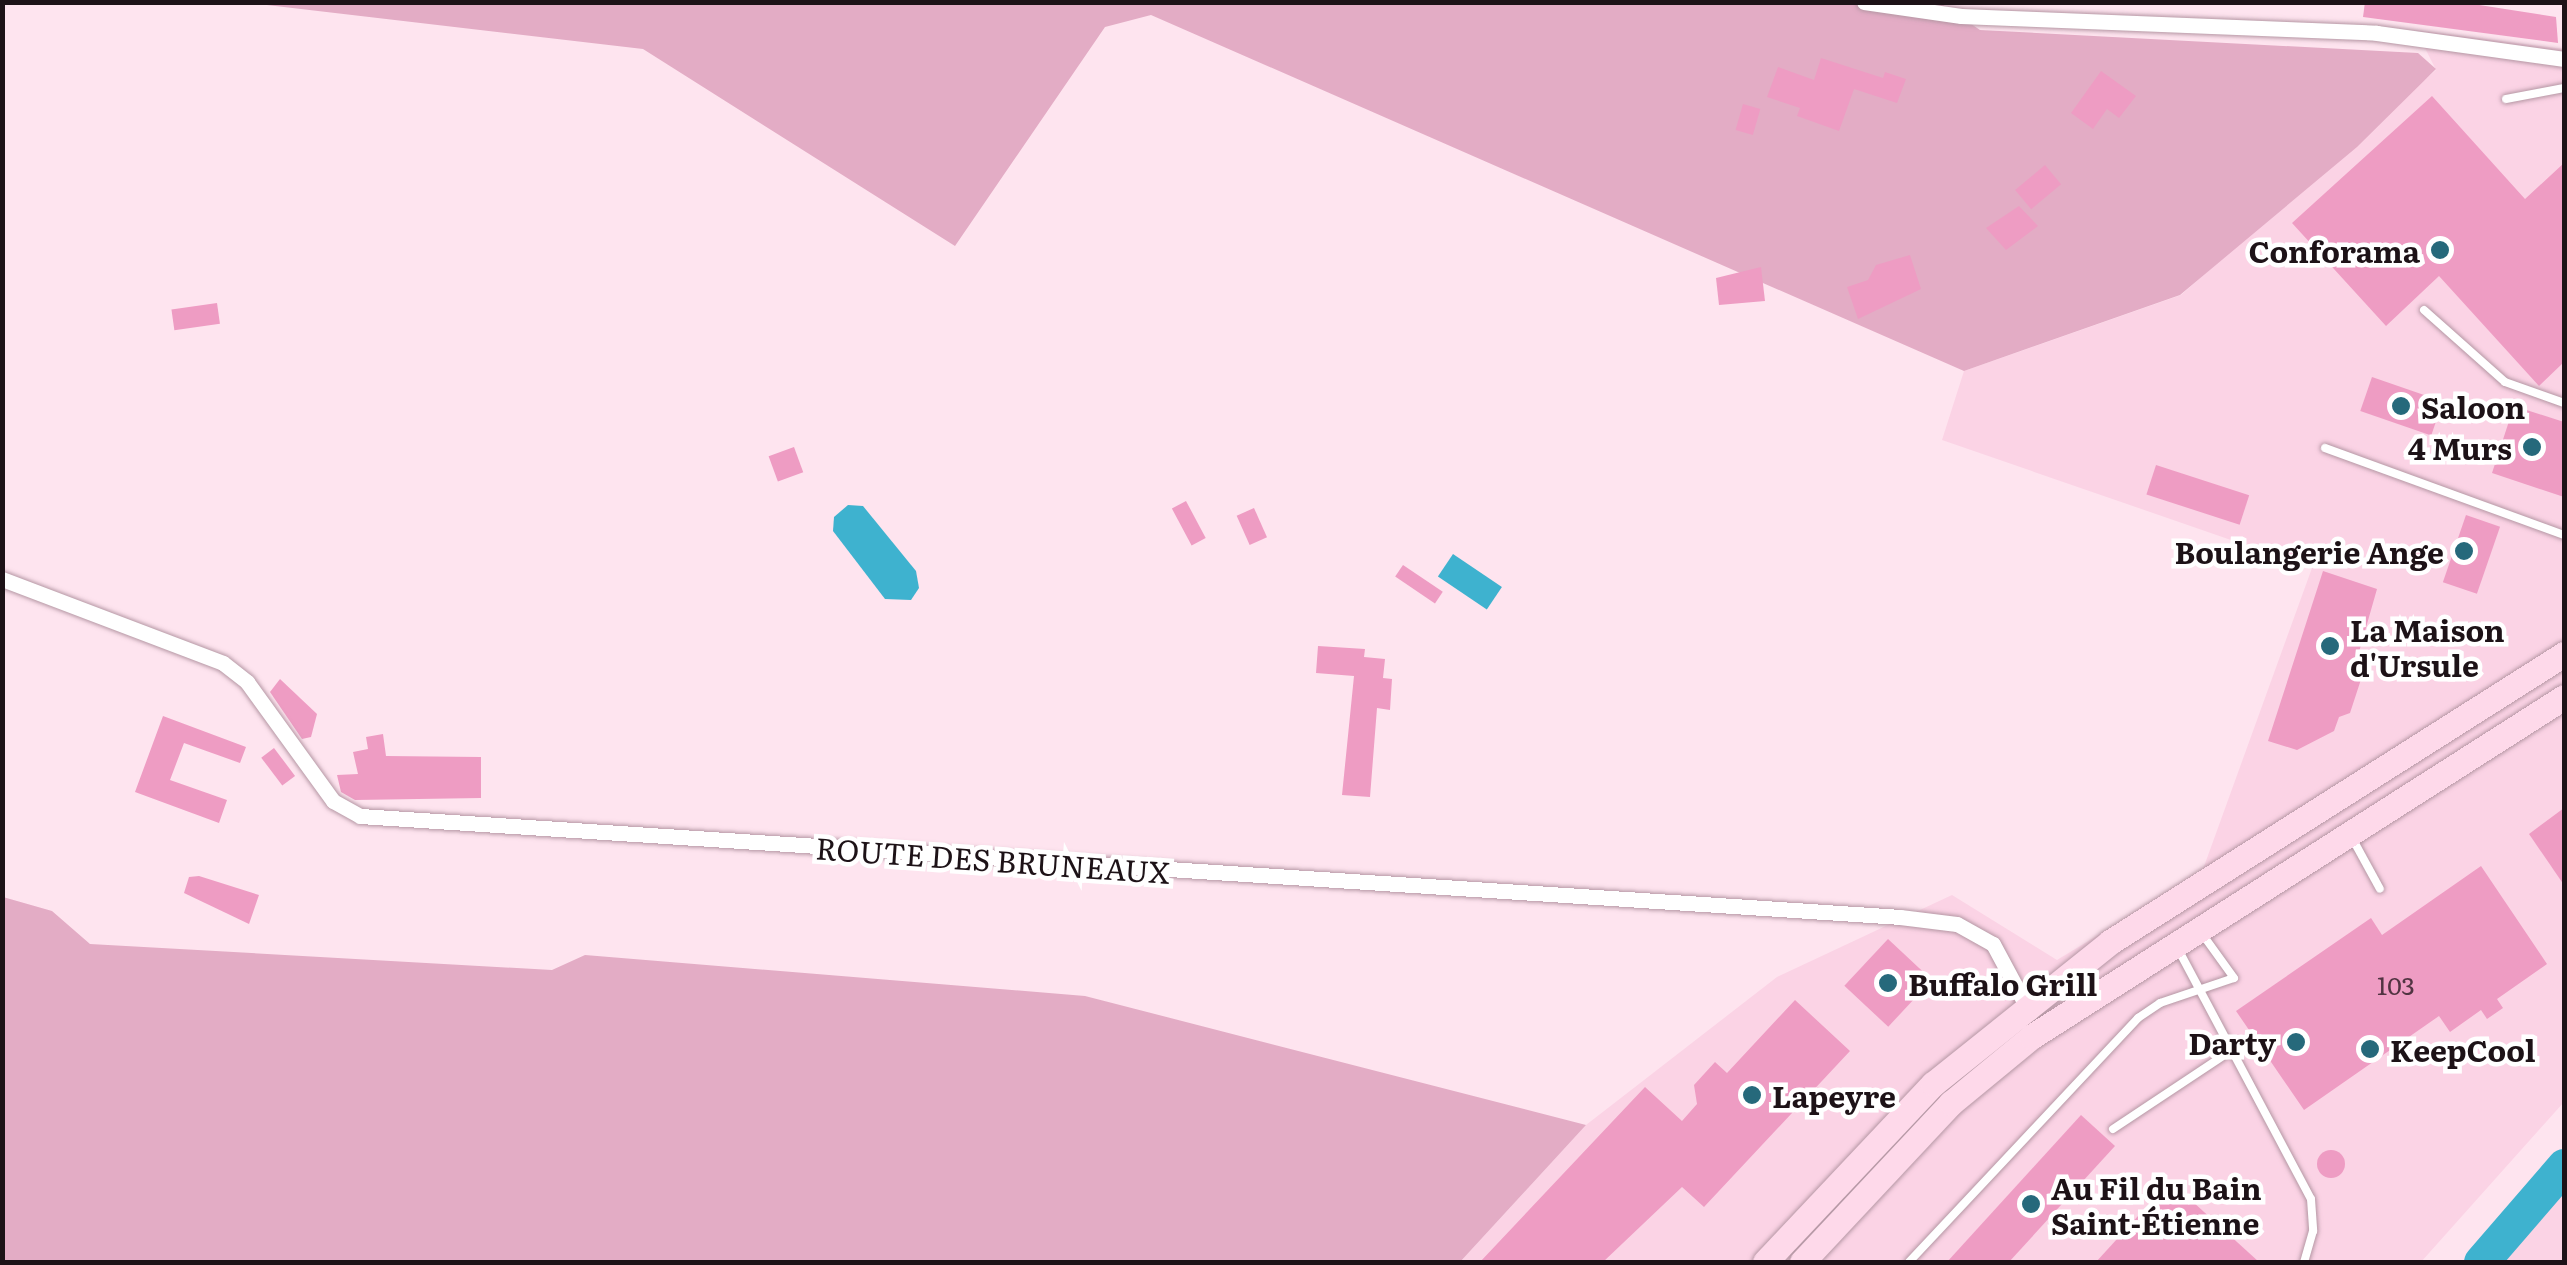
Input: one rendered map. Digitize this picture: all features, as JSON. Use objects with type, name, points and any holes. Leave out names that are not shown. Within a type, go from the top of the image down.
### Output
[{"type":"main road","points":[[1765,1262],[1934,1084],[2030,1006],[2154,915],[2564,654]]},
{"type":"main road","points":[[1807,1261],[1951,1102],[2031,1038],[2564,698]]},
{"type":"main road","points":[[2178,900],[2201,932]]},
{"type":"main road","points":[[2154,915],[2176,945]]},
{"type":"street","points":[[1864,2],[1961,16],[2377,33],[2564,59]]},
{"type":"street","name":"ROUTE DES BRUNEAUX","points":[[2,579],[223,662],[247,682],[333,802],[360,816],[1900,916],[1957,924],[1992,944],[2030,1006]]},
{"type":"street","points":[[2030,1006],[2031,1038]]},
{"type":"lane","points":[[2506,99],[2564,88]]},
{"type":"lane","points":[[2424,310],[2504,382],[2564,403]]},
{"type":"lane","points":[[2325,448],[2564,535]]},
{"type":"lane","points":[[2351,836],[2380,888]]},
{"type":"lane","points":[[1909,1262],[2138,1018],[2160,1003],[2204,992],[2234,978],[2201,932]]},
{"type":"lane","points":[[2176,945],[2204,992],[2229,1052],[2311,1199],[2313,1231],[2304,1262]]},
{"type":"lane","points":[[2113,1129],[2229,1052]]},
{"type":"shaded area","points":[[1939,2],[1980,30],[2418,53],[2436,69],[2357,147],[2180,295],[1964,371],[1151,15],[1105,27],[955,246],[643,49],[249,3]]},
{"type":"shaded area","points":[[2416,30],[2564,49],[2564,1102],[2421,1262],[1460,1262],[1586,1125],[1777,977],[1952,895],[2057,960],[2202,872],[2312,568],[1942,440],[1964,371],[2181,295],[2436,70]]},
{"type":"shaded area","points":[[3,897],[52,911],[90,944],[552,970],[585,955],[1085,996],[1586,1125],[1460,1262],[3,1262]]},
{"type":"shaded area","points":[[2564,1183],[2564,1262],[2498,1262]]},
{"type":"water","points":[[848,505],[863,506],[916,571],[919,588],[911,600],[885,599],[833,531],[834,517]]},
{"type":"water","points":[[1453,554],[1502,587],[1487,609],[1438,576]]},
{"type":"building","points":[[2365,2],[2460,2],[2556,17],[2558,43],[2363,17]]},
{"type":"building","points":[[1821,58],[1883,78],[1885,72],[1906,79],[1897,103],[1854,89],[1839,131],[1797,116],[1800,108],[1767,97],[1778,67],[1814,80]]},
{"type":"building","points":[[2101,71],[2136,96],[2119,118],[2107,109],[2093,129],[2071,113]]},
{"type":"building","name":"Conforama","points":[[2432,96],[2525,199],[2564,163],[2564,362],[2539,386],[2439,276],[2386,326],[2292,223]]},
{"type":"building","points":[[1743,104],[1760,109],[1753,135],[1736,130]]},
{"type":"building","points":[[2045,165],[2061,184],[2031,209],[2015,190]]},
{"type":"building","points":[[2019,206],[2038,226],[2006,250],[1986,228]]},
{"type":"building","points":[[1910,255],[1921,289],[1858,319],[1847,287],[1868,280],[1876,265]]},
{"type":"building","points":[[1761,267],[1765,301],[1719,305],[1716,278]]},
{"type":"building","points":[[217,303],[220,324],[174,330],[171,309]]},
{"type":"building","name":"Saloon","points":[[2372,377],[2443,401],[2431,435],[2360,411]]},
{"type":"building","name":"4 Murs","points":[[2514,406],[2564,422],[2564,497],[2492,473]]},
{"type":"building","points":[[794,447],[803,472],[778,482],[769,456]]},
{"type":"building","points":[[2156,465],[2249,495],[2240,525],[2146,494]]},
{"type":"building","points":[[1186,501],[1206,538],[1192,546],[1172,509]]},
{"type":"building","points":[[1254,508],[1267,537],[1250,545],[1237,516]]},
{"type":"building","name":"Boulangerie Ange","points":[[2466,515],[2500,527],[2477,594],[2443,582]]},
{"type":"building","points":[[1403,565],[1443,592],[1435,603],[1395,577]]},
{"type":"building","name":"La Maison d'Ursule","points":[[2323,571],[2377,589],[2359,652],[2369,655],[2350,713],[2339,717],[2334,731],[2297,750],[2268,741]]},
{"type":"building","points":[[1318,646],[1365,649],[1364,657],[1385,659],[1383,678],[1392,679],[1390,710],[1377,708],[1370,797],[1342,795],[1354,676],[1316,673]]},
{"type":"building","points":[[280,679],[317,714],[311,737],[302,739],[270,692]]},
{"type":"building","points":[[163,716],[246,747],[240,763],[184,743],[170,780],[227,800],[219,823],[135,792]]},
{"type":"building","points":[[383,734],[386,756],[481,757],[481,798],[355,800],[341,792],[337,775],[358,774],[353,752],[368,749],[366,737]]},
{"type":"building","points":[[274,748],[295,776],[282,786],[261,758]]},
{"type":"building","points":[[2564,808],[2564,885],[2529,834]]},
{"type":"building","points":[[2481,866],[2547,964],[2497,999],[2503,1008],[2487,1019],[2481,1010],[2450,1032],[2439,1016],[2304,1110],[2236,1011],[2371,918],[2382,935]]},
{"type":"building","points":[[199,876],[259,895],[249,924],[184,893],[189,877]]},
{"type":"building","name":"Buffalo Grill","points":[[1888,939],[1932,980],[1888,1027],[1844,986]]},
{"type":"building","points":[[1795,1000],[1850,1051],[1704,1207],[1682,1187],[1603,1262],[1480,1262],[1645,1087],[1682,1121],[1697,1104],[1694,1085],[1715,1062],[1727,1073]]},
{"type":"building","name":"Au Fil du Bain Saint-Étienne","points":[[2081,1115],[2115,1146],[2009,1262],[1947,1262]]},
{"type":"building","points":[[2331,1150],[2341,1154],[2345,1164],[2341,1174],[2331,1178],[2321,1174],[2317,1164],[2321,1154]]},
{"type":"building","points":[[2170,1181],[2259,1262],[2096,1262]]},
{"type":"waterway","points":[[2481,1262],[2564,1166]]},
{"type":"place","name":"Conforama","points":[[2440,250]]},
{"type":"place","name":"Saloon","points":[[2401,406]]},
{"type":"place","name":"4 Murs","points":[[2532,447]]},
{"type":"place","name":"Boulangerie Ange","points":[[2464,551]]},
{"type":"place","name":"La Maison d'Ursule","points":[[2330,646]]},
{"type":"place","name":"Buffalo Grill","points":[[1888,983]]},
{"type":"place","name":"Darty","points":[[2296,1042]]},
{"type":"place","name":"KeepCool","points":[[2370,1049]]},
{"type":"place","name":"Lapeyre","points":[[1752,1095]]},
{"type":"place","name":"Au Fil du Bain Saint-Étienne","points":[[2031,1204]]}]
